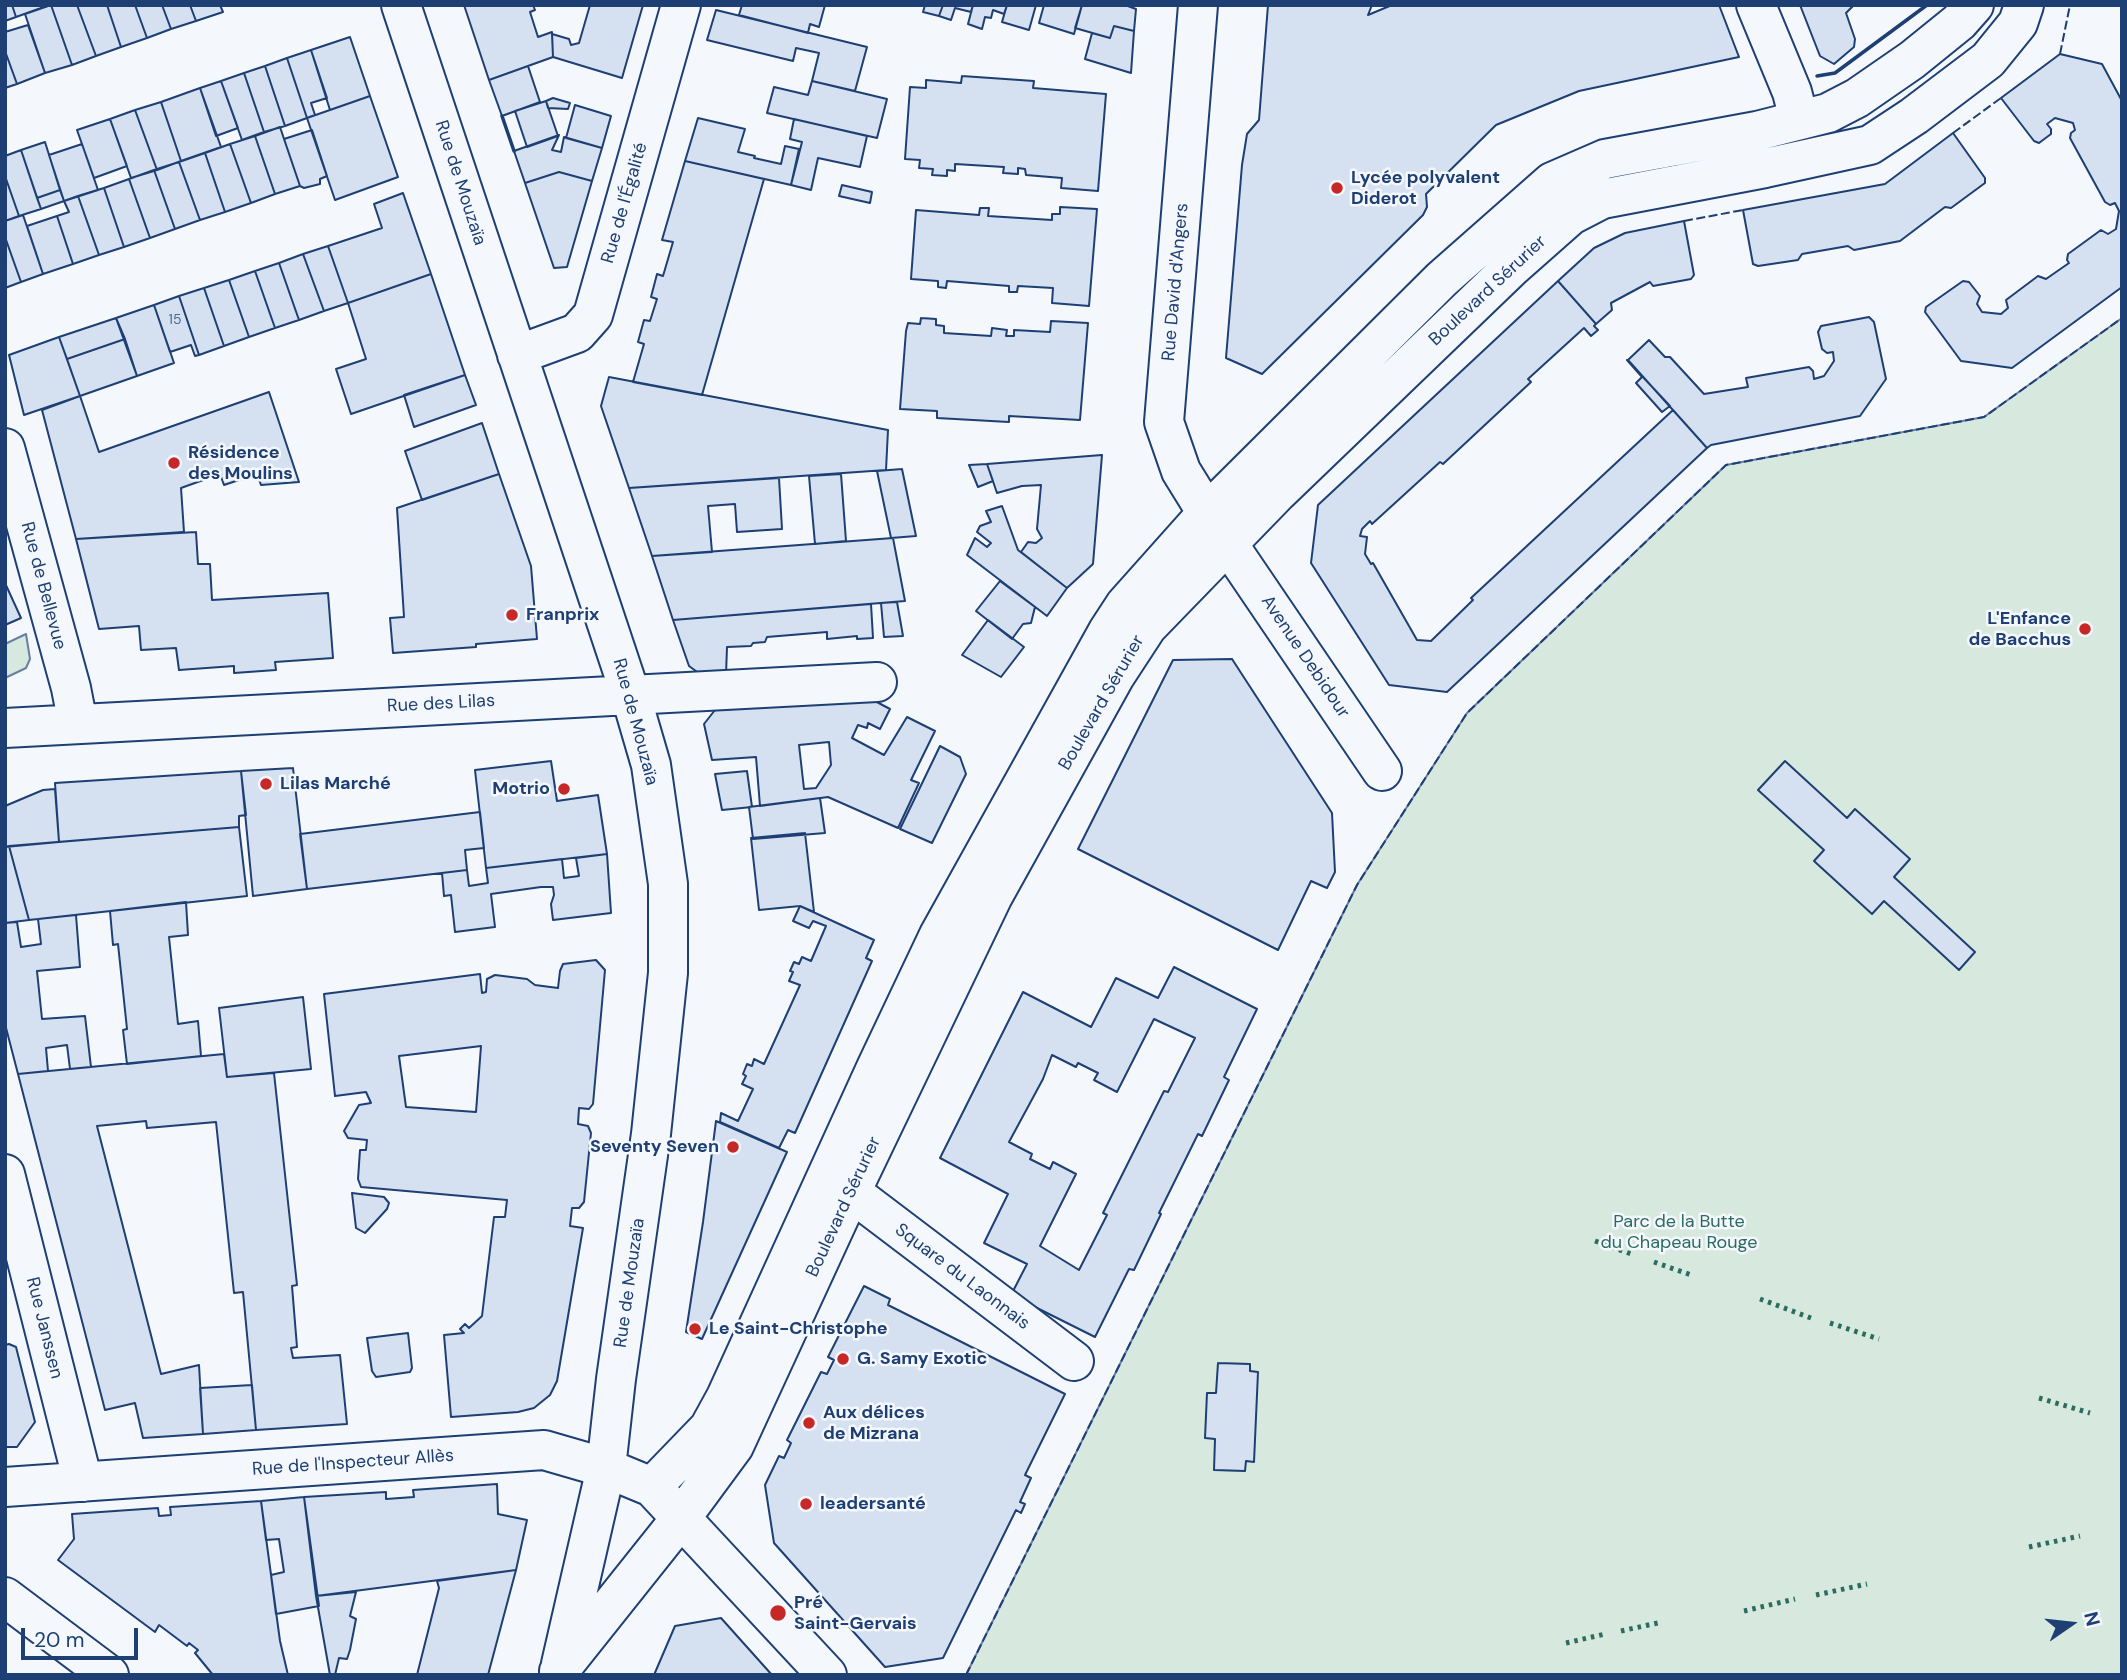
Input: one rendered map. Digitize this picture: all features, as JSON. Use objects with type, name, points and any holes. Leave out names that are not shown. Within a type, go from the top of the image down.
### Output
[{"type":"street","name":"Rue de Mouzaïa","points":[[401,5],[630,693],[651,765],[668,884],[668,973],[651,1134],[606,1468]]},
{"type":"street","name":"Rue de l'Égalité","points":[[517,355],[578,333],[593,315],[681,5]]},
{"type":"street","name":"Rue David d'Angers","points":[[1198,5],[1164,422],[1181,471],[1217,528]]},
{"type":"street","points":[[1756,5],[1799,119]]},
{"type":"street","name":"Boulevard Sérurier","points":[[559,1673],[734,1446],[850,1192],[993,896],[1115,676],[1217,528],[1442,279],[1552,182],[1605,159],[1757,131],[1828,113],[1857,98],[1912,60],[1959,22],[1974,5]]},
{"type":"street","name":"Boulevard Sérurier","points":[[652,1487],[709,1428],[726,1397],[939,935],[1125,605],[1217,528],[1571,215],[1602,199],[1870,145],[1914,116],[1988,60],[2018,23],[2024,5]]},
{"type":"street","name":"Rue de Bellevue","points":[[5,447],[71,688],[78,724]]},
{"type":"street","name":"Avenue Debidour","points":[[1217,528],[1382,771]]},
{"type":"street","name":"Rue des Lilas","points":[[5,728],[877,682]]},
{"type":"street","name":"Rue Janssen","points":[[5,1174],[83,1482]]},
{"type":"street","name":"Square du Laonnais","points":[[850,1192],[1074,1361]]},
{"type":"street","name":"Rue de l'Inspecteur Allès","points":[[5,1487],[544,1450],[606,1468],[652,1487],[827,1675]]},
{"type":"street","name":"Boulevard Sérurier","points":[[559,1673],[606,1468]]},
{"type":"street","points":[[5,1597],[109,1675]]},
{"type":"green space","name":"Parc de la Butte du Chapeau Rouge","points":[[2122,318],[2122,1675],[966,1675],[1357,885],[1467,713],[1726,465],[1984,417]]},
{"type":"green space","points":[[26,634],[30,659],[26,668],[5,678],[5,644]]},
{"type":"building","points":[[5,5],[12,5],[16,17],[5,21]]},
{"type":"building","points":[[12,5],[40,5],[41,8],[16,17]]},
{"type":"building","points":[[51,5],[72,65],[45,73],[25,14]]},
{"type":"building","points":[[51,5],[77,5],[96,56],[72,65]]},
{"type":"building","points":[[77,5],[107,5],[121,47],[96,56]]},
{"type":"building","points":[[107,5],[135,5],[147,38],[121,47]]},
{"type":"building","points":[[135,5],[162,5],[171,29],[147,38]]},
{"type":"building","points":[[162,5],[190,5],[196,21],[171,29]]},
{"type":"building","points":[[190,5],[220,5],[223,12],[196,21]]},
{"type":"building","points":[[464,5],[533,5],[535,10],[530,12],[538,37],[552,32],[553,57],[489,80]]},
{"type":"building","points":[[590,5],[643,5],[622,78],[553,57],[552,34],[569,39],[571,45],[579,43]]},
{"type":"building","points":[[742,5],[825,5],[819,27],[810,24],[808,33],[739,15]]},
{"type":"building","points":[[925,5],[943,5],[939,16],[923,12]]},
{"type":"building","points":[[943,5],[973,5],[971,12],[955,8],[951,20],[939,16]]},
{"type":"building","points":[[973,5],[1007,5],[1004,14],[993,10],[991,18],[985,17],[982,29],[968,24]]},
{"type":"building","points":[[1007,5],[1036,5],[1029,30],[1002,22]]},
{"type":"building","points":[[1044,5],[1082,5],[1074,34],[1039,23]]},
{"type":"building","points":[[1082,5],[1125,5],[1136,9],[1134,31],[1114,26],[1110,38],[1075,28]]},
{"type":"building","name":"Lycée polyvalent Diderot","points":[[1268,5],[1372,5],[1368,15],[1392,5],[1719,5],[1739,57],[1579,91],[1496,125],[1426,194],[1427,207],[1423,215],[1262,374],[1226,358],[1242,165],[1247,134],[1259,120]]},
{"type":"building","points":[[1800,5],[1854,5],[1846,13],[1855,39],[1854,47],[1834,64],[1820,56]]},
{"type":"building","points":[[716,10],[867,47],[855,91],[812,81],[819,53],[796,48],[793,61],[707,40]]},
{"type":"building","points":[[28,25],[45,73],[17,84],[5,51],[5,32]]},
{"type":"building","points":[[1114,26],[1134,31],[1131,73],[1085,59],[1092,33],[1110,38]]},
{"type":"building","points":[[350,37],[370,96],[330,110],[311,50]]},
{"type":"building","points":[[311,50],[327,98],[311,103],[315,115],[307,118],[287,58]]},
{"type":"building","points":[[5,51],[17,84],[5,88]]},
{"type":"building","points":[[2060,54],[2102,64],[2122,101],[2122,287],[2012,368],[1961,361],[1925,312],[1926,307],[1963,281],[1969,282],[1980,296],[1977,304],[1982,312],[2001,314],[2008,308],[2006,300],[2038,276],[2046,279],[2069,263],[2068,254],[2101,230],[2108,234],[2116,229],[2119,211],[2115,203],[2110,205],[2105,202],[2070,138],[2075,130],[2073,123],[2055,118],[2047,124],[2051,134],[2039,143],[2034,141],[2001,98]]},
{"type":"building","points":[[287,58],[307,118],[285,126],[265,66]]},
{"type":"building","points":[[265,66],[285,126],[264,132],[244,73]]},
{"type":"building","points":[[528,66],[540,102],[502,116],[489,80]]},
{"type":"building","points":[[244,73],[264,132],[242,140],[221,81]]},
{"type":"building","points":[[962,76],[1034,81],[1033,88],[1106,94],[1098,191],[1061,188],[1062,178],[1026,175],[1025,169],[1018,168],[1018,174],[1003,173],[1004,167],[955,164],[955,171],[947,170],[947,176],[932,175],[933,169],[919,168],[920,160],[905,159],[910,87],[926,88],[926,80],[961,83]]},
{"type":"building","points":[[221,81],[238,128],[216,136],[200,88]]},
{"type":"building","points":[[812,81],[887,99],[877,138],[767,113],[774,87],[808,95]]},
{"type":"building","points":[[200,88],[221,147],[181,161],[161,102]]},
{"type":"building","points":[[370,96],[398,177],[335,200],[307,118]]},
{"type":"building","points":[[553,98],[570,103],[568,109],[548,108],[546,101]]},
{"type":"building","points":[[546,101],[558,136],[527,147],[515,111]]},
{"type":"building","points":[[161,102],[181,161],[157,170],[135,110]]},
{"type":"building","points":[[575,105],[611,116],[602,148],[566,138]]},
{"type":"building","points":[[135,110],[157,170],[131,178],[110,119]]},
{"type":"building","points":[[698,118],[745,129],[738,152],[755,156],[754,158],[781,164],[785,146],[799,149],[791,185],[685,161]]},
{"type":"building","points":[[110,119],[127,166],[94,178],[77,130]]},
{"type":"building","points":[[794,119],[867,136],[860,167],[818,158],[811,190],[791,185],[802,142],[790,139]]},
{"type":"building","points":[[280,127],[300,186],[275,194],[255,136]]},
{"type":"building","points":[[312,130],[327,176],[320,179],[320,184],[304,188],[300,186],[284,139]]},
{"type":"building","points":[[1953,133],[1985,178],[1985,183],[1951,208],[1945,207],[1900,241],[1854,250],[1848,246],[1802,254],[1798,260],[1758,266],[1753,264],[1743,210],[1885,184]]},
{"type":"building","points":[[559,135],[552,150],[561,152],[564,137],[602,148],[592,181],[559,172],[525,183],[514,151]]},
{"type":"building","points":[[255,136],[275,194],[251,203],[230,144]]},
{"type":"building","points":[[45,142],[60,190],[37,198],[21,150]]},
{"type":"building","points":[[82,144],[98,190],[64,201],[49,155]]},
{"type":"building","points":[[230,144],[251,203],[225,212],[205,153]]},
{"type":"building","points":[[21,150],[41,209],[19,216],[5,176],[5,156]]},
{"type":"building","points":[[205,153],[225,212],[200,220],[179,162]]},
{"type":"building","points":[[685,161],[764,179],[702,395],[633,382],[644,344],[638,342],[644,320],[650,321],[657,299],[651,297],[657,274],[663,276],[673,242],[662,240]]},
{"type":"building","points":[[179,162],[200,220],[175,229],[154,170]]},
{"type":"building","points":[[154,170],[175,229],[150,238],[129,179]]},
{"type":"building","points":[[559,172],[592,181],[567,267],[554,268],[525,183]]},
{"type":"building","points":[[5,176],[19,216],[5,221]]},
{"type":"building","points":[[129,179],[150,238],[124,247],[104,188]]},
{"type":"building","points":[[842,185],[872,192],[870,203],[839,196]]},
{"type":"building","points":[[104,188],[124,247],[99,255],[78,196]]},
{"type":"building","points":[[60,190],[64,201],[41,209],[37,198]]},
{"type":"building","points":[[403,193],[431,274],[348,303],[328,246],[382,228],[374,204]]},
{"type":"building","points":[[78,196],[99,255],[73,264],[57,216],[69,212],[64,201]]},
{"type":"building","points":[[1060,207],[1097,209],[1089,306],[1052,303],[1053,288],[1018,286],[1017,292],[1009,292],[1009,286],[947,281],[946,288],[938,287],[938,281],[911,279],[916,210],[979,215],[980,208],[989,208],[988,216],[1052,220],[1052,214],[1060,214]]},
{"type":"building","points":[[23,215],[43,274],[21,282],[5,237],[5,221]]},
{"type":"building","points":[[57,216],[73,264],[43,274],[27,226]]},
{"type":"building","points":[[1684,221],[1694,275],[1691,279],[1653,286],[1650,282],[1611,303],[1612,310],[1596,324],[1558,281],[1594,248],[1625,233]]},
{"type":"building","points":[[5,237],[21,282],[5,288]]},
{"type":"building","points":[[328,246],[348,303],[324,311],[303,254]]},
{"type":"building","points":[[303,254],[324,311],[299,320],[279,263]]},
{"type":"building","points":[[279,263],[299,320],[275,328],[255,271]]},
{"type":"building","points":[[255,271],[275,328],[249,337],[229,280]]},
{"type":"building","points":[[431,274],[465,375],[351,414],[336,369],[366,359],[348,303]]},
{"type":"building","points":[[229,280],[249,337],[224,346],[204,288]]},
{"type":"building","points":[[1558,281],[1596,324],[1594,326],[1598,330],[1591,336],[1584,328],[1528,379],[1531,382],[1443,464],[1440,462],[1372,524],[1370,521],[1362,529],[1360,536],[1367,537],[1365,554],[1371,564],[1373,563],[1417,640],[1431,641],[1473,600],[1471,598],[1673,410],[1707,448],[1447,692],[1389,685],[1311,563],[1318,505]]},
{"type":"building","points":[[204,288],[224,346],[199,355],[179,296]]},
{"type":"building","points":[[179,296],[199,355],[195,356],[191,345],[170,352],[154,305]]},
{"type":"building","points":[[154,305],[174,363],[137,376],[116,318]]},
{"type":"building","points":[[1869,317],[1874,322],[1886,379],[1860,416],[1711,445],[1707,448],[1628,360],[1649,340],[1665,357],[1670,357],[1704,394],[1748,387],[1746,378],[1809,367],[1813,371],[1814,379],[1824,376],[1834,361],[1833,352],[1827,353],[1822,349],[1818,332],[1821,326]]},
{"type":"building","points":[[116,318],[125,339],[67,359],[59,337]]},
{"type":"building","points":[[921,318],[936,319],[936,325],[944,326],[944,333],[991,336],[992,328],[1007,330],[1006,336],[1014,336],[1014,330],[1050,332],[1051,321],[1088,323],[1080,420],[1009,416],[1009,422],[937,418],[937,411],[900,409],[906,331],[908,323],[920,324]]},
{"type":"building","points":[[59,337],[80,396],[24,415],[9,355]]},
{"type":"building","points":[[125,339],[137,376],[80,396],[67,359]]},
{"type":"building","points":[[1627,360],[1670,406],[1662,412],[1636,383],[1642,377]]},
{"type":"building","points":[[465,375],[476,405],[414,427],[404,395]]},
{"type":"building","points":[[609,377],[888,430],[886,470],[629,488],[601,406]]},
{"type":"building","name":"Résidence des Moulins","points":[[269,392],[299,482],[261,485],[257,474],[224,485],[220,474],[181,488],[184,532],[76,539],[42,410],[80,396],[99,452]]},
{"type":"building","points":[[482,423],[499,474],[422,500],[405,451]]},
{"type":"building","points":[[1102,455],[1093,564],[1067,588],[1021,552],[1028,542],[1036,543],[1042,538],[1037,529],[1041,485],[1022,486],[997,493],[987,464]]},
{"type":"building","points":[[987,464],[993,481],[978,487],[969,465]]},
{"type":"building","points":[[902,469],[916,536],[891,538],[877,471]]},
{"type":"building","points":[[499,474],[531,566],[537,639],[393,653],[390,618],[404,617],[397,508]]},
{"type":"building","points":[[841,474],[846,541],[815,544],[809,476]]},
{"type":"building","points":[[779,478],[782,529],[737,532],[735,504],[708,506],[712,552],[652,556],[629,488]]},
{"type":"building","points":[[1002,506],[1018,550],[1067,588],[1047,616],[967,555],[975,538],[987,547],[991,543],[977,532],[980,526],[991,522],[986,511]]},
{"type":"building","points":[[196,532],[198,564],[210,564],[212,600],[328,593],[333,658],[275,662],[276,670],[234,673],[234,666],[179,670],[176,648],[141,650],[139,626],[99,629],[76,539]]},
{"type":"building","points":[[893,538],[905,601],[673,620],[652,556]]},
{"type":"building","points":[[1000,581],[1035,607],[1031,623],[1023,624],[1012,639],[976,611]]},
{"type":"building","points":[[5,583],[21,618],[5,625]]},
{"type":"building","points":[[897,602],[903,636],[884,637],[881,603]]},
{"type":"building","points":[[871,604],[873,638],[857,639],[857,636],[827,639],[827,632],[767,637],[765,642],[753,643],[751,646],[727,647],[726,675],[704,677],[689,666],[673,620]]},
{"type":"building","points":[[988,620],[1024,647],[1001,677],[962,655]]},
{"type":"building","points":[[1232,659],[1332,813],[1335,872],[1327,888],[1311,881],[1278,950],[1078,849],[1173,660]]},
{"type":"building","points":[[873,700],[890,709],[880,729],[868,723],[867,728],[858,725],[852,738],[884,755],[907,717],[935,731],[911,780],[919,783],[898,828],[828,797],[760,806],[756,757],[712,760],[704,724],[715,710]],"holes":[[[829,742],[831,765],[816,788],[804,789],[799,745]]]},
{"type":"building","points":[[940,746],[960,757],[966,774],[932,843],[900,829]]},
{"type":"building","points":[[551,761],[557,801],[598,795],[607,854],[486,868],[475,770]]},
{"type":"building","points":[[1785,761],[1847,818],[1855,809],[1910,859],[1894,877],[1975,952],[1959,970],[1884,901],[1872,914],[1814,861],[1824,850],[1758,790]]},
{"type":"building","points":[[293,768],[307,889],[253,896],[241,771]]},
{"type":"building","points":[[241,771],[246,815],[239,816],[239,827],[59,842],[55,783]]},
{"type":"building","points":[[747,771],[752,807],[722,810],[715,774]]},
{"type":"building","points":[[55,789],[59,842],[5,847],[5,806],[43,790]]},
{"type":"building","points":[[820,798],[825,833],[753,839],[749,807]]},
{"type":"building","points":[[480,812],[484,848],[465,850],[467,870],[307,889],[300,834]]},
{"type":"building","points":[[239,827],[247,896],[29,920],[9,846]]},
{"type":"building","points":[[805,833],[814,912],[800,906],[759,910],[751,838]]},
{"type":"building","points":[[9,846],[29,920],[5,923],[5,847]]},
{"type":"building","points":[[607,854],[611,913],[553,920],[553,887],[541,887],[491,894],[495,927],[455,932],[451,895],[444,896],[442,873],[467,870],[469,886],[488,883],[486,868],[562,859],[564,878],[579,876],[576,858]]},
{"type":"building","points":[[186,902],[188,935],[169,937],[178,1024],[198,1021],[201,1056],[127,1064],[123,1030],[127,1029],[118,944],[113,945],[110,911]]},
{"type":"building","points":[[800,906],[874,940],[866,958],[872,961],[795,1133],[788,1130],[779,1148],[720,1122],[721,1113],[738,1121],[753,1089],[742,1084],[747,1064],[752,1066],[754,1059],[764,1064],[800,985],[789,981],[794,962],[799,964],[802,957],[811,961],[826,926],[813,921],[809,928],[793,921]]},
{"type":"building","points":[[76,915],[80,967],[37,971],[42,1019],[85,1016],[91,1067],[70,1069],[67,1045],[46,1048],[48,1071],[18,1074],[5,1024],[5,923],[17,922],[21,947],[41,944],[38,919]]},
{"type":"building","points":[[596,960],[605,970],[593,1104],[589,1109],[579,1108],[578,1124],[588,1126],[591,1133],[584,1202],[579,1208],[572,1208],[570,1226],[583,1228],[557,1381],[550,1395],[534,1408],[518,1412],[451,1417],[444,1335],[464,1333],[460,1329],[465,1324],[469,1328],[482,1316],[494,1217],[505,1217],[507,1200],[361,1187],[358,1179],[360,1150],[366,1150],[367,1140],[348,1138],[344,1131],[359,1105],[371,1103],[366,1092],[335,1096],[324,994],[480,974],[482,993],[486,992],[487,979],[495,975],[527,979],[535,985],[558,988],[563,964]],"holes":[[[481,1046],[476,1112],[406,1107],[399,1056]]]},
{"type":"building","points":[[1174,967],[1257,1009],[1224,1077],[1229,1080],[1202,1136],[1198,1134],[1134,1270],[1129,1269],[1095,1337],[1011,1295],[1027,1264],[984,1243],[1008,1194],[940,1158],[1023,992],[1091,1027],[1116,978],[1158,998]],"holes":[[[1154,1019],[1195,1038],[1168,1092],[1164,1091],[1103,1213],[1107,1215],[1079,1270],[1040,1246],[1076,1174],[1053,1162],[1050,1169],[1030,1159],[1032,1154],[1009,1142],[1043,1079],[1052,1055],[1076,1067],[1078,1063],[1098,1073],[1094,1080],[1117,1092]]]},
{"type":"building","points":[[303,997],[311,1069],[227,1077],[219,1008]]},
{"type":"building","points":[[224,1054],[227,1077],[274,1073],[297,1285],[292,1286],[297,1347],[291,1348],[293,1358],[340,1355],[347,1424],[256,1430],[243,1292],[234,1293],[216,1122],[147,1128],[146,1121],[97,1126],[161,1374],[199,1365],[203,1434],[143,1438],[135,1403],[105,1410],[18,1074]]},
{"type":"building","points":[[716,1121],[787,1152],[702,1339],[686,1332]]},
{"type":"building","points":[[352,1193],[384,1197],[389,1203],[387,1209],[365,1233],[356,1228]]},
{"type":"building","points":[[864,1286],[890,1299],[888,1305],[1065,1394],[1025,1475],[1031,1478],[1020,1502],[1025,1504],[1021,1513],[1016,1510],[943,1658],[885,1667],[774,1543],[765,1485],[779,1456],[784,1458],[791,1443],[787,1440],[821,1372],[827,1374],[834,1360],[828,1357]]},
{"type":"building","points":[[408,1333],[412,1368],[410,1372],[376,1377],[372,1371],[367,1338]]},
{"type":"building","points":[[5,1345],[16,1347],[35,1422],[17,1447],[5,1447]]},
{"type":"building","points":[[1218,1363],[1250,1364],[1250,1371],[1258,1372],[1254,1462],[1246,1461],[1245,1471],[1214,1470],[1215,1439],[1205,1438],[1207,1393],[1216,1393]]},
{"type":"building","points":[[252,1385],[256,1430],[203,1434],[200,1388]]},
{"type":"building","points":[[497,1484],[498,1514],[527,1520],[516,1570],[316,1596],[304,1497],[386,1492],[386,1499],[414,1497],[413,1490]]},
{"type":"building","points":[[304,1497],[319,1606],[276,1614],[271,1575],[284,1572],[279,1539],[266,1540],[261,1501]]},
{"type":"building","points":[[261,1501],[280,1641],[288,1675],[213,1675],[195,1653],[198,1650],[189,1643],[187,1646],[159,1625],[155,1632],[58,1560],[74,1539],[72,1514],[158,1508],[159,1516],[171,1515],[170,1507]]},
{"type":"building","points":[[516,1570],[488,1675],[417,1675],[439,1588],[437,1581]]},
{"type":"building","points":[[356,1592],[350,1616],[356,1619],[350,1650],[347,1659],[339,1658],[335,1675],[330,1675],[316,1596]]},
{"type":"building","points":[[721,1618],[772,1675],[654,1675],[675,1626]]},
{"type":"hedge","points":[[1595,1241],[1634,1255]]},
{"type":"hedge","points":[[1654,1262],[1694,1276]]},
{"type":"hedge","points":[[1760,1299],[1811,1318]]},
{"type":"hedge","points":[[1830,1323],[1879,1339]]},
{"type":"hedge","points":[[2039,1398],[2090,1413]]},
{"type":"hedge","points":[[2029,1547],[2080,1536]]},
{"type":"hedge","points":[[1816,1595],[1867,1584]]},
{"type":"hedge","points":[[1744,1611],[1795,1599]]},
{"type":"hedge","points":[[1621,1631],[1662,1622]]},
{"type":"hedge","points":[[1566,1643],[1605,1634]]},
{"type":"fence","points":[[2060,54],[2070,5]]},
{"type":"fence","points":[[1953,133],[2001,98]]},
{"type":"fence","points":[[1684,221],[1743,210]]},
{"type":"fence","points":[[966,1675],[1357,885],[1467,713],[1726,465],[1984,417],[2122,318]]},
{"type":"wall","points":[[1817,76],[1835,73],[1927,5]]},
{"type":"wall","points":[[502,116],[514,151]]},
{"type":"place","name":"Lycée polyvalent Diderot","points":[[1337,188]]},
{"type":"place","name":"Résidence des Moulins","points":[[174,463]]},
{"type":"place","name":"Franprix","points":[[512,615]]},
{"type":"place","name":"L'Enfance de Bacchus","points":[[2085,629]]},
{"type":"place","name":"Lilas Marché","points":[[266,784]]},
{"type":"place","name":"Motrio","points":[[564,789]]},
{"type":"place","name":"Seventy Seven","points":[[733,1147]]},
{"type":"place","name":"Le Saint-Christophe","points":[[695,1329]]},
{"type":"place","name":"G. Samy Exotic","points":[[843,1359]]},
{"type":"place","name":"Aux délices de Mizrana","points":[[809,1423]]},
{"type":"place","name":"leadersanté","points":[[806,1504]]},
{"type":"place","name":"Pré Saint-Gervais","points":[[778,1613]]}]
